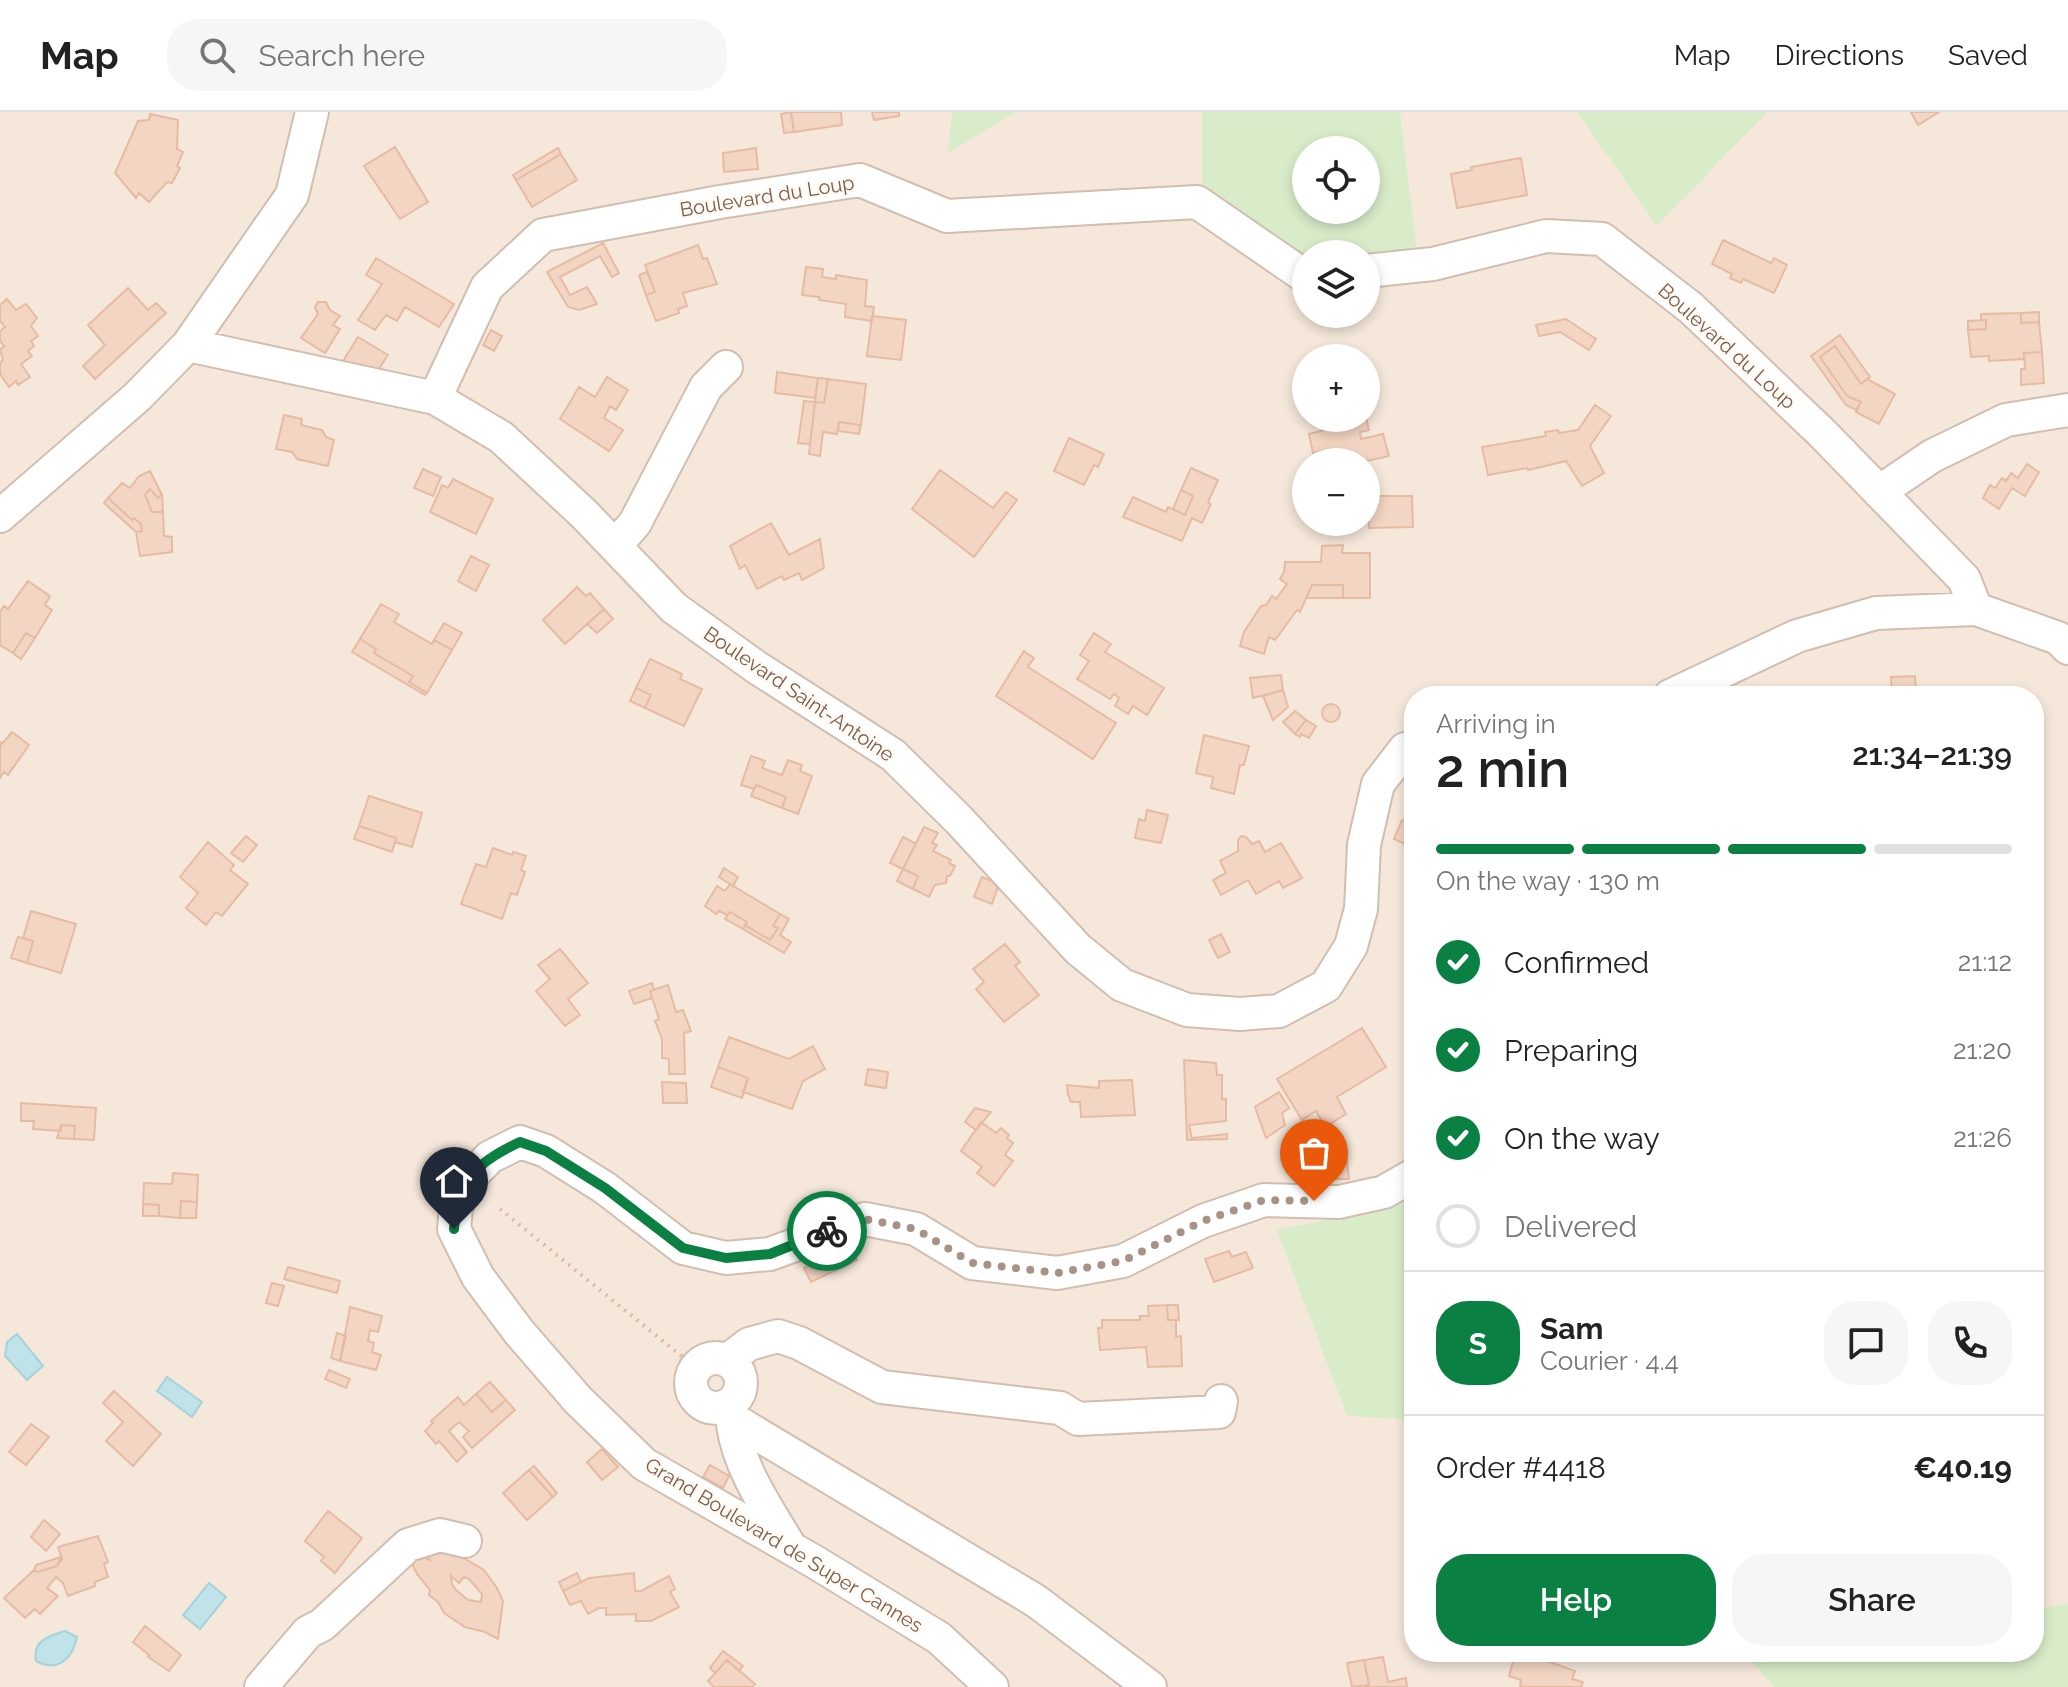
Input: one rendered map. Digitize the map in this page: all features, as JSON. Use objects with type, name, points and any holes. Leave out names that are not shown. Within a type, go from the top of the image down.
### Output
[{"type":"street","points":[[0,516],[137,397],[188,345],[292,195],[312,112]]},
{"type":"street","name":"Boulevard du Loup","points":[[435,398],[487,287],[543,235],[860,180],[947,216],[1197,202],[1292,267]]},
{"type":"street","name":"Boulevard du Loup","points":[[1380,270],[1433,264],[1546,236],[1602,239],[1691,308],[1822,433],[1964,579],[1976,609]]},
{"type":"street","name":"Boulevard Saint-Antoine","points":[[188,345],[435,398],[501,437],[615,546],[674,608],[756,667],[893,755],[959,820],[1078,949],[1122,985],[1187,1010],[1240,1014],[1279,1011],[1326,986],[1351,946],[1361,909],[1364,845],[1378,784],[1404,750]]},
{"type":"street","points":[[615,546],[635,523],[706,387],[726,367]]},
{"type":"street","points":[[1879,492],[1932,456],[2006,420],[2068,410]]},
{"type":"street","points":[[1691,686],[1797,636],[1876,613],[1976,609],[2058,638],[2068,648]]},
{"type":"street","name":"Grand Boulevard de Super Cannes","points":[[992,1687],[939,1638],[644,1464],[578,1400],[519,1332],[478,1277],[454,1229],[456,1207],[467,1180],[490,1157],[520,1142],[546,1151],[605,1188],[683,1248],[726,1258],[770,1254],[865,1219],[916,1229],[972,1263],[1057,1273],[1123,1261],[1203,1221],[1264,1200],[1339,1202],[1384,1192],[1404,1181]]},
{"type":"street","points":[[728,1360],[749,1344],[778,1336],[799,1343],[882,1387],[1060,1408],[1078,1419],[1219,1412],[1221,1401]]},
{"type":"street","points":[[791,1548],[759,1496],[727,1416],[730,1405],[741,1391],[740,1373],[728,1360],[710,1358],[695,1367],[690,1384],[697,1401],[727,1416],[739,1423],[1036,1601],[1150,1687]]},
{"type":"street","points":[[261,1687],[308,1632],[322,1625],[408,1545],[440,1535],[465,1541]]},
{"type":"path","points":[[500,1209],[695,1367]]},
{"type":"shaded area","points":[[0,112],[2068,112],[2068,1687],[0,1687]]},
{"type":"green space","points":[[952,112],[1016,112],[948,153]]},
{"type":"green space","points":[[1202,112],[1403,112],[1400,113],[1417,251],[1380,254],[1380,240],[1292,240],[1292,250],[1202,189]]},
{"type":"green space","points":[[1577,112],[1767,112],[1657,226]]},
{"type":"green space","points":[[1404,1204],[1404,1419],[1347,1416],[1277,1230]]},
{"type":"green space","points":[[2068,1603],[2068,1687],[1774,1687],[1752,1662],[2044,1662],[2044,1609]]},
{"type":"water","points":[[17,1334],[43,1366],[27,1380],[5,1356],[7,1342]]},
{"type":"water","points":[[167,1377],[202,1402],[192,1417],[157,1391]]},
{"type":"water","points":[[209,1583],[226,1597],[200,1629],[183,1615]]},
{"type":"water","points":[[65,1631],[77,1637],[68,1657],[51,1665],[36,1661],[39,1644],[47,1637]]},
{"type":"building","points":[[791,112],[794,132],[784,133],[781,114]]},
{"type":"building","points":[[791,112],[841,112],[842,125],[794,132]]},
{"type":"building","points":[[872,112],[899,112],[899,116],[874,120]]},
{"type":"building","points":[[1911,112],[1939,112],[1918,125]]},
{"type":"building","points":[[150,114],[178,120],[177,149],[183,152],[177,166],[180,168],[172,183],[167,182],[149,202],[139,193],[136,198],[115,173],[138,121],[149,120]]},
{"type":"building","points":[[395,147],[428,202],[400,219],[364,166]]},
{"type":"building","points":[[558,148],[561,154],[516,180],[513,175]]},
{"type":"building","points":[[756,148],[758,169],[724,172],[723,153]]},
{"type":"building","points":[[561,154],[577,180],[532,207],[516,180]]},
{"type":"building","points":[[1521,158],[1527,195],[1457,208],[1451,174]]},
{"type":"building","points":[[1723,240],[1771,263],[1774,258],[1787,265],[1774,293],[1743,279],[1741,283],[1730,278],[1732,274],[1712,264]]},
{"type":"building","points":[[603,243],[619,273],[612,277],[600,256],[560,277],[570,295],[587,287],[597,304],[579,310],[568,307],[547,272]]},
{"type":"building","points":[[698,245],[717,284],[683,293],[687,306],[678,309],[679,313],[656,321],[646,295],[655,292],[645,265]]},
{"type":"building","points":[[376,258],[454,304],[439,327],[405,307],[397,321],[386,315],[375,330],[358,320],[382,284],[366,275]]},
{"type":"building","points":[[806,267],[823,269],[822,277],[836,279],[836,275],[867,280],[865,306],[874,307],[872,321],[845,317],[846,304],[802,295]]},
{"type":"building","points":[[647,272],[655,292],[646,295],[639,275]]},
{"type":"building","points":[[128,288],[148,310],[156,303],[166,313],[95,379],[83,366],[105,345],[88,325]]},
{"type":"building","points":[[7,299],[16,310],[26,304],[37,318],[31,326],[38,336],[31,341],[34,346],[28,351],[32,356],[21,364],[30,377],[18,385],[16,381],[9,387],[0,374],[3,360],[0,350],[4,346],[0,341],[0,331],[5,327],[0,321],[0,305]]},
{"type":"building","points":[[318,302],[326,302],[330,310],[340,316],[333,325],[340,329],[325,353],[301,338],[318,314],[315,307]]},
{"type":"building","points":[[2039,312],[2039,322],[2021,323],[2021,313]]},
{"type":"building","points":[[2021,313],[2021,323],[2039,322],[2042,352],[2024,353],[2024,359],[1989,361],[1989,356],[1971,357],[1968,330],[1986,329],[1986,320],[1981,320],[1981,314]]},
{"type":"building","points":[[872,316],[906,320],[901,360],[867,356]]},
{"type":"building","points":[[1566,319],[1596,339],[1589,350],[1560,332],[1539,336],[1536,325]]},
{"type":"building","points":[[1986,320],[1986,329],[1968,330],[1968,321]]},
{"type":"building","points":[[491,330],[502,336],[494,351],[483,345]]},
{"type":"building","points":[[1840,335],[1870,377],[1861,384],[1835,346],[1820,357],[1847,396],[1861,402],[1856,410],[1846,405],[1811,356]]},
{"type":"building","points":[[358,337],[388,355],[373,378],[343,361]]},
{"type":"building","points":[[1835,346],[1861,384],[1867,379],[1895,394],[1879,424],[1856,412],[1861,402],[1847,396],[1820,357]]},
{"type":"building","points":[[2042,352],[2044,383],[2021,385],[2021,369],[2025,369],[2024,353]]},
{"type":"building","points":[[777,372],[818,378],[815,398],[775,393]]},
{"type":"building","points":[[607,377],[628,390],[616,410],[610,406],[604,418],[623,430],[609,451],[560,419],[579,387],[595,397]]},
{"type":"building","points":[[818,378],[828,379],[824,403],[815,402]]},
{"type":"building","points":[[828,379],[866,384],[861,425],[839,422],[837,434],[823,432],[820,456],[809,454],[815,402],[824,403]]},
{"type":"building","points":[[804,401],[815,402],[810,444],[798,443]]},
{"type":"building","points":[[1595,405],[1611,416],[1590,446],[1604,473],[1582,486],[1566,461],[1488,475],[1482,447],[1546,436],[1545,432],[1578,430]]},
{"type":"building","points":[[284,415],[302,419],[301,425],[322,430],[326,437],[334,440],[328,466],[297,459],[292,452],[276,449]]},
{"type":"building","points":[[839,422],[861,425],[859,434],[838,431]]},
{"type":"building","points":[[1360,432],[1361,439],[1383,434],[1389,456],[1380,458],[1380,448],[1312,448],[1309,434]]},
{"type":"building","points":[[1069,438],[1104,454],[1098,467],[1094,465],[1084,485],[1054,471]]},
{"type":"building","points":[[2027,464],[2039,472],[2025,496],[2012,488],[1999,509],[1983,498],[1990,485],[1995,488],[2002,478],[2006,481],[2011,473],[2018,478]]},
{"type":"building","points":[[1191,468],[1218,480],[1202,523],[1192,518],[1182,541],[1123,517],[1133,497],[1166,512],[1168,507],[1185,515],[1193,496],[1181,490]]},
{"type":"building","points":[[423,469],[441,477],[433,496],[414,488]]},
{"type":"building","points":[[940,470],[993,508],[1006,492],[1017,500],[974,557],[912,509]]},
{"type":"building","points":[[150,471],[162,495],[158,498],[150,489],[145,495],[152,512],[163,512],[164,536],[172,537],[172,552],[140,556],[136,532],[142,531],[141,524],[134,518],[132,520],[108,498],[122,483],[130,488],[139,476]]},
{"type":"building","points":[[453,479],[493,499],[476,534],[430,512],[442,485],[448,488]]},
{"type":"building","points":[[150,489],[158,498],[162,495],[163,512],[152,512],[145,495]]},
{"type":"building","points":[[1181,490],[1193,496],[1185,515],[1173,509]]},
{"type":"building","points":[[1380,496],[1412,496],[1413,527],[1380,528]]},
{"type":"building","points":[[108,498],[132,520],[134,518],[141,524],[142,531],[136,532],[104,503]]},
{"type":"building","points":[[771,523],[789,555],[820,539],[824,568],[802,580],[799,573],[784,580],[782,576],[757,589],[745,565],[740,569],[730,546]]},
{"type":"building","points":[[1343,545],[1342,553],[1370,553],[1370,598],[1343,598],[1343,585],[1312,585],[1300,612],[1297,610],[1275,640],[1269,637],[1264,654],[1240,646],[1244,632],[1261,606],[1266,605],[1272,596],[1276,599],[1287,584],[1280,579],[1285,562],[1321,562],[1322,546]]},
{"type":"building","points":[[471,556],[489,565],[476,591],[458,581]]},
{"type":"building","points":[[28,581],[50,596],[45,605],[52,610],[35,638],[26,633],[13,653],[0,645],[0,612],[4,606],[8,609]]},
{"type":"building","points":[[1312,585],[1343,585],[1343,598],[1306,598]]},
{"type":"building","points":[[577,587],[586,596],[590,593],[604,609],[565,644],[543,620]]},
{"type":"building","points":[[381,604],[399,614],[394,622],[432,644],[434,640],[452,650],[427,693],[409,682],[413,676],[374,653],[376,649],[360,639]]},
{"type":"building","points":[[604,609],[613,619],[597,633],[587,624]]},
{"type":"building","points":[[444,623],[462,633],[452,650],[434,640]]},
{"type":"building","points":[[26,633],[35,638],[21,659],[13,653]]},
{"type":"building","points":[[1094,633],[1111,644],[1105,652],[1164,688],[1147,715],[1133,706],[1128,714],[1115,706],[1119,698],[1114,694],[1110,699],[1077,679],[1089,661],[1080,655]]},
{"type":"building","points":[[360,639],[376,649],[374,653],[413,676],[409,682],[427,693],[425,695],[352,652]]},
{"type":"building","points":[[1024,651],[1034,658],[1028,667],[1116,723],[1093,759],[996,696]]},
{"type":"building","points":[[650,659],[682,674],[680,679],[702,689],[684,726],[645,708],[651,695],[636,688]]},
{"type":"building","points":[[1281,675],[1283,690],[1253,698],[1250,678]]},
{"type":"building","points":[[1915,676],[1916,686],[1892,686],[1891,677]]},
{"type":"building","points":[[636,688],[651,695],[645,708],[630,701]]},
{"type":"building","points":[[1283,690],[1288,707],[1273,720],[1263,696]]},
{"type":"building","points":[[1327,704],[1335,704],[1340,713],[1338,720],[1327,722],[1322,717],[1322,709]]},
{"type":"building","points":[[1295,711],[1306,720],[1295,734],[1283,722]]},
{"type":"building","points":[[1306,720],[1316,726],[1309,738],[1295,734]]},
{"type":"building","points":[[12,732],[29,745],[8,775],[4,772],[0,778],[0,742],[2,744]]},
{"type":"building","points":[[1204,735],[1249,746],[1244,765],[1240,765],[1234,794],[1211,788],[1213,777],[1196,773]]},
{"type":"building","points":[[751,756],[765,761],[762,768],[782,775],[788,760],[802,765],[800,771],[812,776],[798,814],[782,808],[786,797],[756,785],[754,789],[741,785]]},
{"type":"building","points":[[756,785],[786,797],[782,808],[751,796]]},
{"type":"building","points":[[369,796],[422,813],[412,847],[395,842],[396,838],[359,826]]},
{"type":"building","points":[[1147,810],[1168,815],[1161,843],[1135,838],[1139,819],[1145,821]]},
{"type":"building","points":[[1402,820],[1404,821],[1404,844],[1394,839]]},
{"type":"building","points":[[359,826],[396,838],[392,852],[354,839]]},
{"type":"building","points":[[924,827],[938,833],[932,843],[937,845],[933,851],[951,860],[949,863],[955,866],[946,883],[935,885],[929,897],[913,889],[918,876],[903,869]]},
{"type":"building","points":[[246,836],[257,845],[243,862],[231,853]]},
{"type":"building","points":[[1241,836],[1252,844],[1259,841],[1265,852],[1281,843],[1302,878],[1283,888],[1279,881],[1256,894],[1248,880],[1221,895],[1213,880],[1226,873],[1220,861],[1238,851]]},
{"type":"building","points":[[903,837],[916,844],[903,869],[890,863]]},
{"type":"building","points":[[208,842],[234,865],[230,870],[248,884],[222,916],[216,912],[206,925],[186,908],[198,893],[180,877]]},
{"type":"building","points":[[493,848],[526,856],[521,870],[525,872],[517,895],[511,893],[502,919],[461,904],[476,864],[486,867]]},
{"type":"building","points":[[724,868],[738,877],[733,886],[719,877]]},
{"type":"building","points":[[903,869],[918,876],[913,889],[897,881]]},
{"type":"building","points":[[982,877],[999,884],[992,904],[974,897]]},
{"type":"building","points":[[730,884],[780,914],[773,926],[778,928],[770,940],[730,912],[727,915],[719,911],[716,914],[705,906],[717,886],[725,891]]},
{"type":"building","points":[[31,911],[76,924],[61,973],[27,963],[33,941],[23,938]]},
{"type":"building","points":[[730,912],[747,922],[743,929],[725,919]]},
{"type":"building","points":[[780,914],[789,919],[780,935],[791,942],[784,953],[743,929],[745,925],[770,940],[778,928],[773,926]]},
{"type":"building","points":[[1221,934],[1230,952],[1218,958],[1209,940]]},
{"type":"building","points":[[18,937],[33,941],[27,963],[11,958]]},
{"type":"building","points":[[1005,944],[1020,962],[1015,966],[1039,995],[1004,1022],[976,989],[984,982],[973,969]]},
{"type":"building","points":[[560,949],[588,983],[568,999],[580,1015],[565,1026],[536,991],[550,979],[538,965]]},
{"type":"building","points":[[652,983],[652,998],[634,1004],[629,991]]},
{"type":"building","points":[[668,985],[676,1012],[683,1010],[691,1031],[684,1033],[685,1074],[669,1074],[669,1059],[662,1058],[662,1039],[655,1021],[659,1019],[650,991]]},
{"type":"building","points":[[1362,1028],[1386,1067],[1337,1097],[1346,1114],[1325,1127],[1316,1111],[1302,1120],[1277,1079]]},
{"type":"building","points":[[729,1037],[789,1059],[813,1046],[825,1069],[803,1081],[792,1109],[743,1092],[748,1078],[718,1067]]},
{"type":"building","points":[[1184,1060],[1216,1063],[1217,1075],[1222,1075],[1222,1099],[1226,1099],[1226,1121],[1189,1125],[1192,1138],[1227,1134],[1227,1139],[1187,1140]]},
{"type":"building","points":[[718,1067],[748,1078],[742,1098],[711,1087]]},
{"type":"building","points":[[868,1069],[888,1072],[886,1088],[865,1085]]},
{"type":"building","points":[[1132,1080],[1135,1115],[1081,1117],[1080,1102],[1071,1102],[1068,1095],[1067,1085],[1099,1088],[1099,1081]]},
{"type":"building","points":[[662,1082],[686,1083],[687,1103],[663,1103]]},
{"type":"building","points":[[1279,1092],[1289,1108],[1282,1113],[1285,1125],[1266,1138],[1255,1107]]},
{"type":"building","points":[[21,1103],[96,1108],[94,1140],[74,1139],[75,1126],[61,1125],[61,1131],[33,1129],[34,1121],[21,1121]]},
{"type":"building","points":[[975,1108],[991,1112],[976,1130],[965,1122]]},
{"type":"building","points":[[981,1122],[996,1133],[1001,1128],[1013,1143],[1005,1155],[1013,1161],[994,1186],[977,1173],[982,1167],[961,1151]]},
{"type":"building","points":[[61,1125],[75,1126],[74,1139],[57,1138]]},
{"type":"building","points":[[1346,1153],[1349,1179],[1319,1174],[1320,1154]]},
{"type":"building","points":[[173,1173],[198,1175],[197,1202],[181,1201],[180,1218],[159,1216],[159,1205],[143,1204],[144,1183],[172,1184]]},
{"type":"building","points":[[181,1201],[197,1202],[196,1218],[180,1218]]},
{"type":"building","points":[[143,1204],[159,1205],[159,1216],[143,1216]]},
{"type":"building","points":[[851,1246],[857,1260],[811,1282],[804,1268]]},
{"type":"building","points":[[1229,1251],[1232,1257],[1246,1252],[1253,1268],[1214,1282],[1205,1259]]},
{"type":"building","points":[[288,1267],[340,1281],[337,1293],[284,1279]]},
{"type":"building","points":[[272,1283],[284,1286],[278,1306],[266,1303]]},
{"type":"building","points":[[1167,1305],[1168,1320],[1176,1320],[1176,1337],[1181,1336],[1182,1366],[1148,1367],[1146,1347],[1100,1350],[1098,1328],[1102,1328],[1102,1320],[1140,1320],[1140,1316],[1149,1316],[1148,1306]]},
{"type":"building","points":[[1167,1305],[1178,1305],[1179,1320],[1168,1320]]},
{"type":"building","points":[[350,1307],[382,1316],[378,1332],[370,1330],[368,1341],[374,1343],[372,1352],[381,1355],[376,1370],[340,1361]]},
{"type":"building","points":[[337,1333],[346,1336],[340,1361],[331,1358]]},
{"type":"building","points":[[329,1370],[350,1379],[346,1388],[325,1379]]},
{"type":"building","points":[[490,1382],[506,1400],[492,1412],[476,1394]]},
{"type":"building","points":[[114,1391],[161,1434],[133,1466],[106,1441],[123,1422],[103,1403]]},
{"type":"building","points":[[476,1394],[492,1412],[506,1400],[515,1410],[472,1448],[463,1437],[469,1431],[459,1422],[449,1431],[467,1452],[457,1462],[439,1441],[436,1444],[425,1431],[433,1423],[431,1421],[458,1397],[464,1405]]},
{"type":"building","points":[[31,1424],[49,1437],[26,1465],[9,1452]]},
{"type":"building","points":[[602,1449],[618,1467],[602,1480],[587,1462]]},
{"type":"building","points":[[710,1465],[729,1476],[723,1488],[703,1477]]},
{"type":"building","points":[[534,1466],[557,1493],[553,1497],[529,1470]]},
{"type":"building","points":[[529,1470],[553,1497],[527,1520],[503,1493]]},
{"type":"building","points":[[328,1511],[362,1538],[335,1573],[321,1561],[324,1557],[305,1541]]},
{"type":"building","points":[[44,1520],[60,1534],[46,1551],[31,1537]]},
{"type":"building","points":[[98,1536],[108,1562],[104,1564],[108,1577],[95,1582],[95,1586],[68,1596],[63,1583],[56,1577],[47,1588],[58,1596],[40,1614],[35,1609],[25,1618],[4,1598],[34,1570],[38,1572],[57,1566],[62,1559],[58,1547]]},
{"type":"building","points":[[451,1553],[484,1570],[503,1601],[498,1639],[465,1627],[444,1613],[438,1602],[429,1595],[430,1590],[411,1562],[423,1557],[430,1560],[429,1554]],"holes":[[[451,1576],[459,1583],[464,1577],[469,1579],[482,1594],[481,1602],[468,1600],[456,1590]]]},
{"type":"building","points":[[61,1557],[57,1566],[38,1572],[34,1570],[36,1565]]},
{"type":"building","points":[[577,1573],[581,1582],[563,1591],[559,1582]]},
{"type":"building","points":[[634,1573],[635,1591],[641,1591],[669,1576],[675,1589],[670,1592],[679,1607],[651,1621],[636,1621],[636,1614],[606,1615],[606,1608],[588,1614],[581,1601],[570,1605],[563,1591],[589,1578]]},
{"type":"building","points":[[145,1626],[181,1655],[169,1671],[133,1642]]},
{"type":"building","points":[[723,1651],[743,1666],[739,1671],[727,1660],[715,1673],[710,1668]]},
{"type":"building","points":[[1383,1657],[1388,1682],[1406,1678],[1407,1687],[1365,1687],[1369,1685],[1364,1660]]},
{"type":"building","points":[[727,1660],[755,1684],[752,1687],[714,1687],[708,1681]]},
{"type":"building","points":[[1364,1660],[1369,1685],[1352,1687],[1347,1663]]},
{"type":"building","points":[[1513,1662],[1550,1662],[1575,1671],[1572,1679],[1583,1682],[1581,1687],[1520,1687],[1521,1680],[1509,1676]]},
{"type":"way so far","points":[[827,1231],[865,1219],[916,1229],[972,1263],[1057,1273],[1123,1261],[1203,1221],[1264,1200],[1314,1201]]},
{"type":"route","points":[[454,1229],[456,1207],[467,1180],[490,1157],[520,1142],[546,1151],[605,1188],[683,1248],[726,1258],[770,1254],[827,1231]]}]
